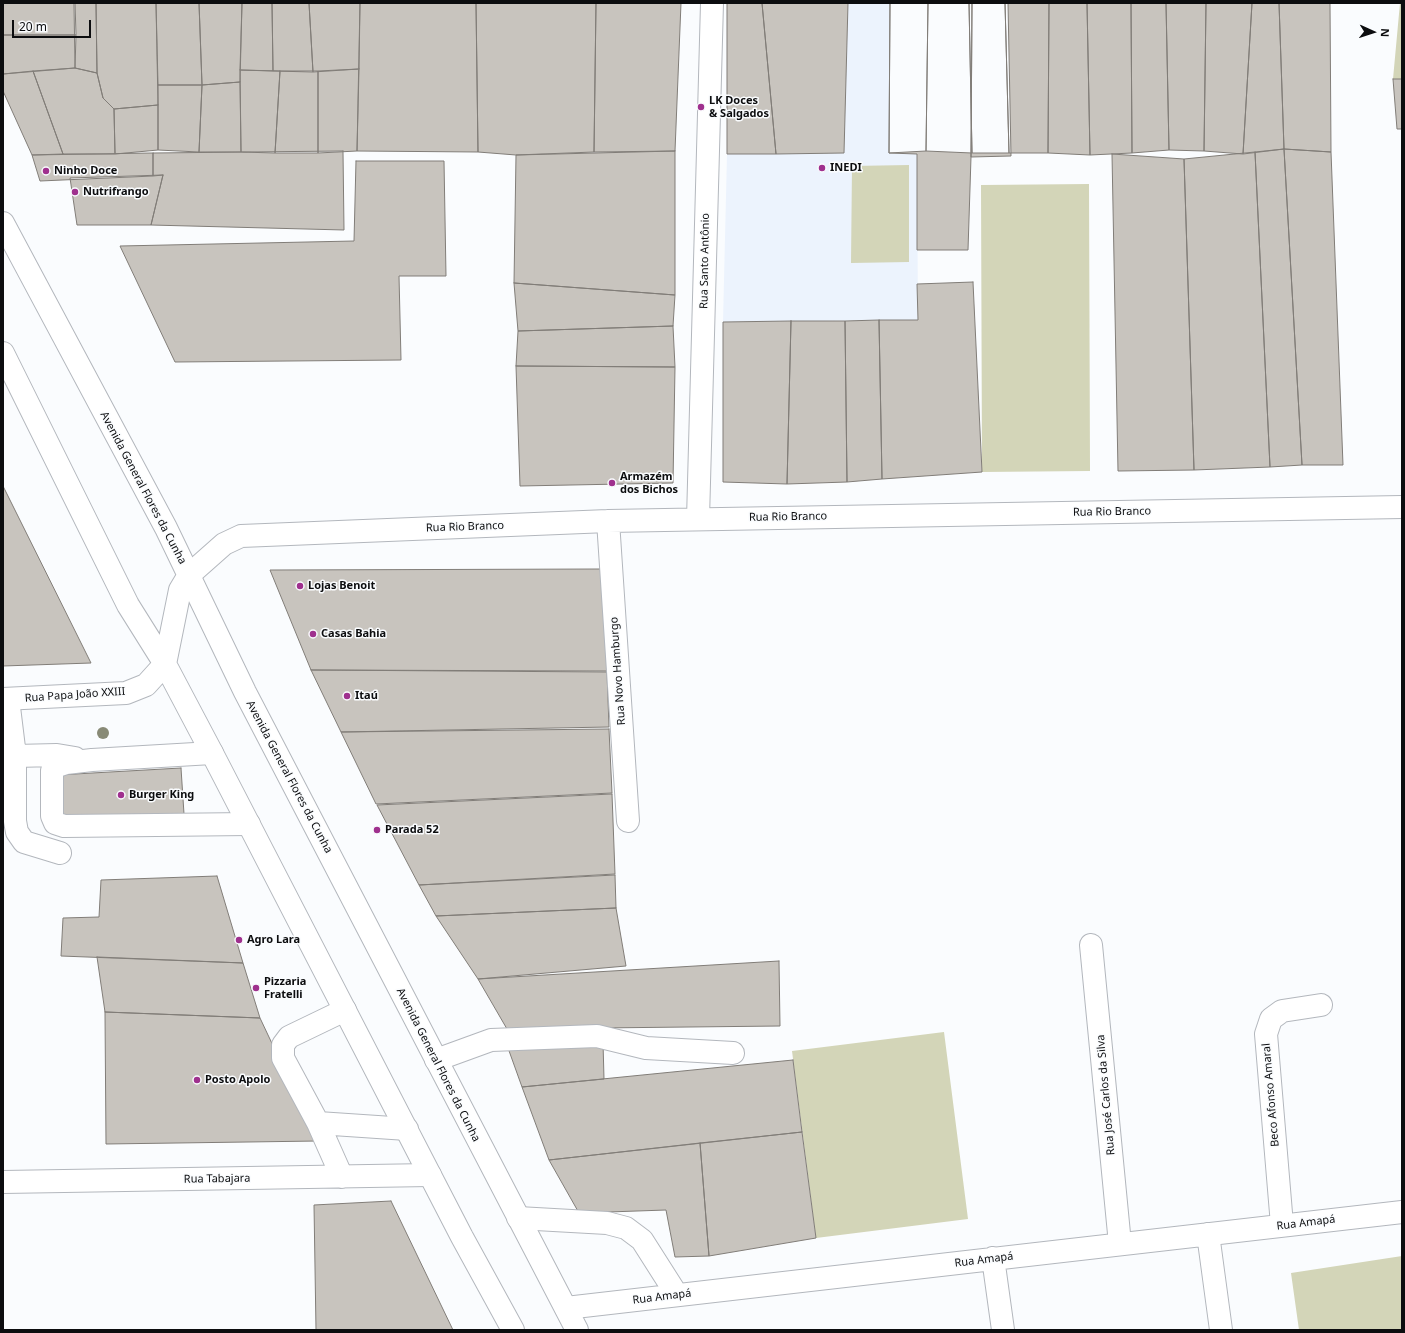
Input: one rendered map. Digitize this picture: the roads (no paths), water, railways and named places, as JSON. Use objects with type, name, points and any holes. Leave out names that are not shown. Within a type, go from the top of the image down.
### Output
[{"type":"street","name":"Rua Santo Antônio","points":[[698,519],[712,3]]},
{"type":"street","name":"Avenida General Flores da Cunha","points":[[3,223],[166,528],[245,692],[577,1330]]},
{"type":"street","points":[[3,353],[128,605],[165,664],[512,1330]]},
{"type":"street","name":"Rua Rio Branco","points":[[189,575],[224,544],[241,536],[608,521],[1402,507]]},
{"type":"street","name":"Rua Novo Hamburgo","points":[[608,521],[628,821]]},
{"type":"street","points":[[165,664],[180,590],[189,575]]},
{"type":"street","name":"Rua Papa João XXIII","points":[[6,699],[126,693],[146,684],[165,664]]},
{"type":"street","points":[[6,699],[15,756],[15,820],[17,832],[24,842],[60,854]]},
{"type":"street","points":[[212,753],[92,760],[66,763],[57,766],[52,771],[52,816],[55,823],[64,826],[249,824]]},
{"type":"street","points":[[15,756],[57,756],[92,760]]},
{"type":"street","name":"Rua José Carlos da Silva","points":[[1092,945],[1120,1244]]},
{"type":"street","name":"Beco Afonso Amaral","points":[[1282,1225],[1266,1034],[1270,1019],[1282,1011],[1321,1005]]},
{"type":"street","points":[[342,1177],[318,1123],[283,1058],[283,1045],[290,1037],[345,1010]]},
{"type":"street","points":[[436,1060],[491,1040],[597,1036],[646,1048],[733,1053]]},
{"type":"street","points":[[318,1123],[407,1129]]},
{"type":"street","name":"Rua Tabajara","points":[[3,1182],[430,1175]]},
{"type":"street","name":"Rua Amapá","points":[[566,1308],[1402,1212]]},
{"type":"street","points":[[518,1218],[607,1223],[626,1228],[642,1240],[677,1295]]},
{"type":"street","points":[[1208,1234],[1221,1330]]},
{"type":"street","points":[[993,1258],[1003,1330]]},
{"type":"place","name":"LK Doces & Salgados","points":[[701,107]]},
{"type":"place","name":"INEDI","points":[[822,168]]},
{"type":"place","name":"Ninho Doce","points":[[46,171]]},
{"type":"place","name":"Nutrifrango","points":[[75,192]]},
{"type":"place","name":"Armazém dos Bichos","points":[[612,483]]},
{"type":"place","name":"Lojas Benoit","points":[[300,586]]},
{"type":"place","name":"Casas Bahia","points":[[313,634]]},
{"type":"place","name":"Itaú","points":[[347,696]]},
{"type":"place","name":"Burger King","points":[[121,795]]},
{"type":"place","name":"Parada 52","points":[[377,830]]},
{"type":"place","name":"Agro Lara","points":[[239,940]]},
{"type":"place","name":"Pizzaria Fratelli","points":[[256,988]]},
{"type":"place","name":"Posto Apolo","points":[[197,1080]]}]
